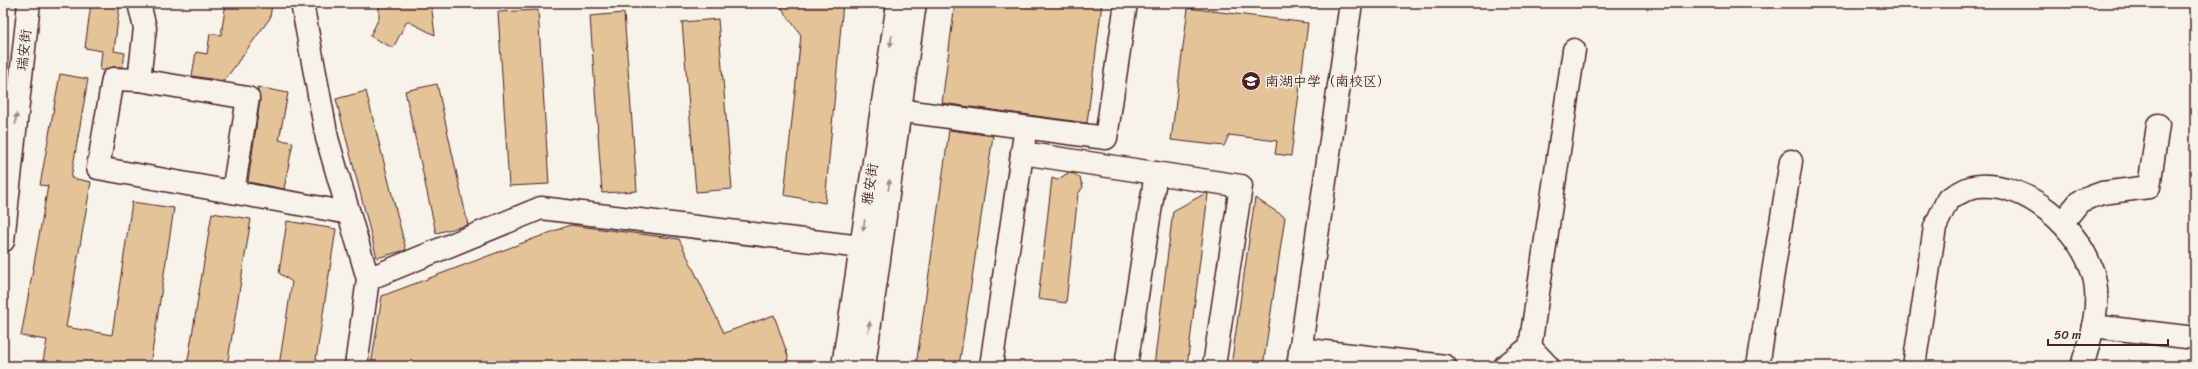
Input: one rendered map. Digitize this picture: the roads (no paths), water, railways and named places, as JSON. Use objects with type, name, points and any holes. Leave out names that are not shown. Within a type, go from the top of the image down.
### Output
[{"type":"street","name":"瑞安街","points":[[3,241],[29,3]]},
{"type":"street","points":[[138,3],[145,28],[139,80]]},
{"type":"street","points":[[302,3],[327,138],[368,279],[356,366]]},
{"type":"street","name":"雅安街","points":[[864,366],[890,109],[898,3]]},
{"type":"street","name":"雅安街","points":[[843,366],[861,247],[890,109],[915,3]]},
{"type":"street","points":[[890,109],[1106,138],[1126,3]]},
{"type":"street","points":[[1351,3],[1299,357],[1445,366]]},
{"type":"street","points":[[1505,366],[1530,347],[1574,50]]},
{"type":"street","points":[[233,192],[248,98],[139,80],[112,79],[98,168],[349,213]]},
{"type":"street","points":[[2062,223],[2080,201],[2102,193],[2148,187],[2158,125]]},
{"type":"street","points":[[991,366],[1026,127]]},
{"type":"street","points":[[1022,153],[1241,186],[1214,366]]},
{"type":"street","points":[[1758,366],[1791,161]]},
{"type":"street","points":[[1126,366],[1156,173]]},
{"type":"street","points":[[1914,366],[1935,227],[1948,199],[1977,186],[2011,188],[2035,202],[2062,223],[2080,248],[2093,273],[2096,309],[2082,366]]},
{"type":"street","points":[[368,279],[541,208],[861,247]]},
{"type":"street","points":[[2093,326],[2195,338]]},
{"type":"street","points":[[1530,347],[1548,366]]},
{"type":"place","name":"南湖中学（南校区）","points":[[1251,81]]}]
